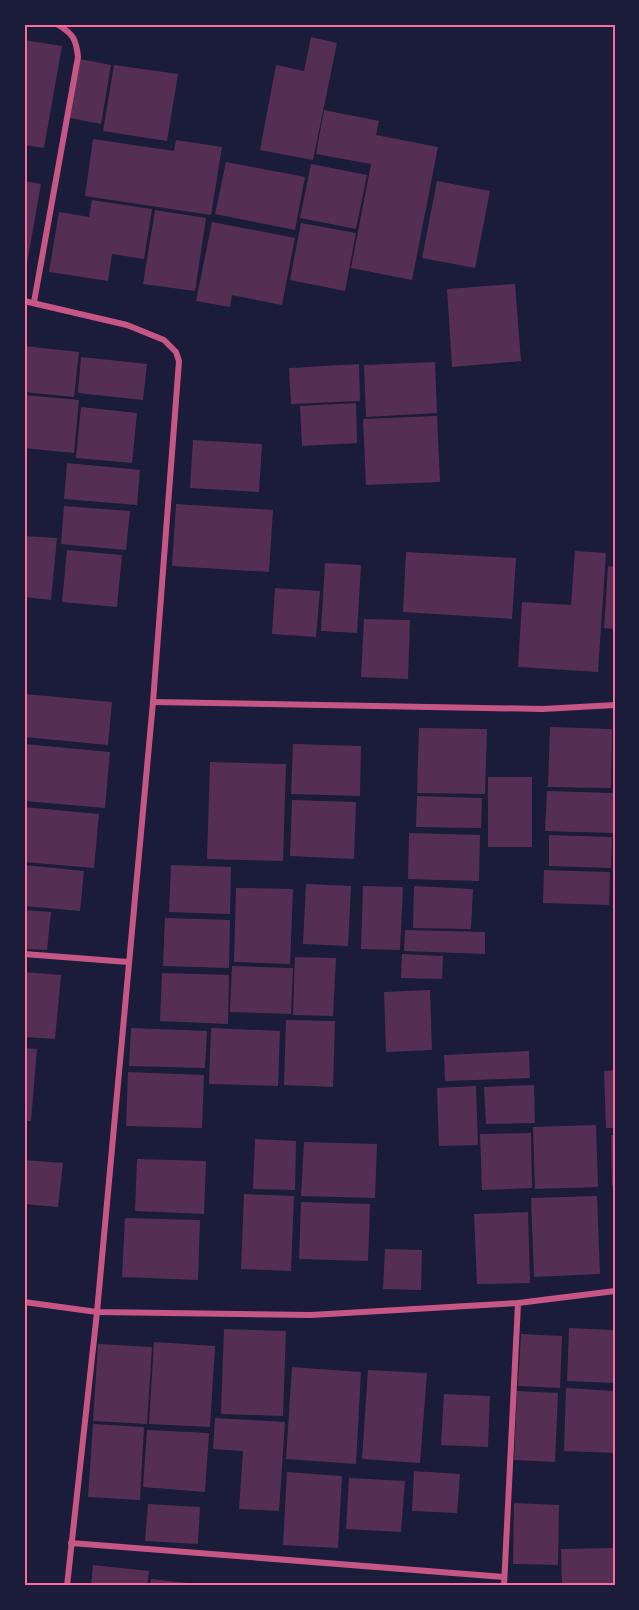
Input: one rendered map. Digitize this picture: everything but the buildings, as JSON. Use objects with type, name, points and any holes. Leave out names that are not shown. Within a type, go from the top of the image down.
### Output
[{"type":"street","points":[[34,302],[78,57],[77,42],[70,33],[57,24]]},
{"type":"street","points":[[24,301],[128,325],[164,340],[176,352],[179,361],[153,702],[97,1312],[67,1586]]},
{"type":"street","points":[[153,702],[543,709],[615,705]]},
{"type":"street","points":[[24,954],[128,962]]},
{"type":"street","points":[[24,1302],[97,1312],[312,1316],[518,1303],[615,1291]]},
{"type":"street","points":[[504,1586],[518,1303]]},
{"type":"street","points":[[71,1543],[504,1577]]}]
